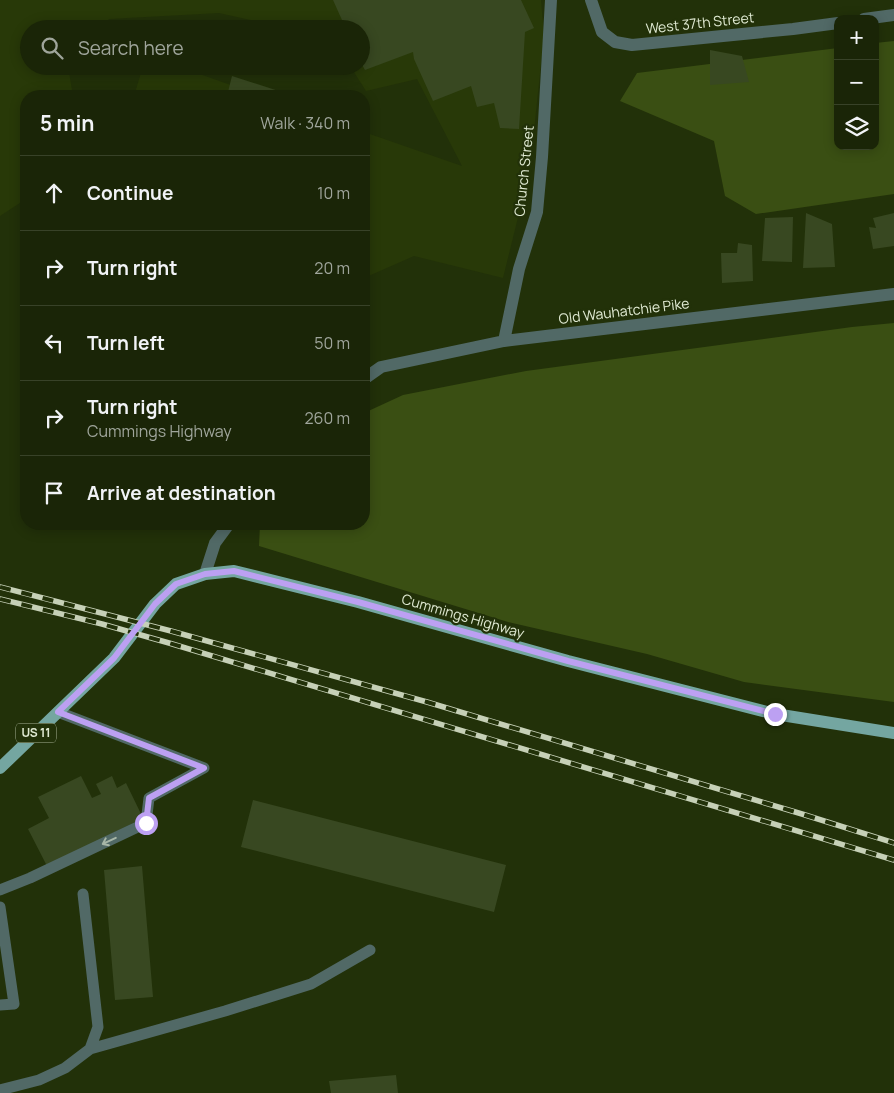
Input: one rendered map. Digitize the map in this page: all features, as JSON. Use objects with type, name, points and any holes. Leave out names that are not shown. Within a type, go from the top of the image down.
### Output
[{"type":"main road","name":"Cummings Highway","points":[[58,712],[114,658],[155,604],[176,584],[205,574],[234,571],[358,602],[568,661],[775,714],[894,733]]},
{"type":"main road","name":"US 11","points":[[0,768],[58,712]]},
{"type":"street","name":"Church Street","points":[[504,341],[520,269],[537,212],[551,0]]},
{"type":"street","name":"West 37th Street","points":[[591,0],[602,32],[615,42],[632,45],[793,29],[834,23]]},
{"type":"street","points":[[879,16],[894,14]]},
{"type":"street","name":"Old Wauhatchie Pike","points":[[370,375],[381,367],[504,341],[894,294]]},
{"type":"street","points":[[205,574],[215,543],[225,530]]},
{"type":"lane","points":[[0,890],[30,878],[146,823],[149,798],[204,768],[58,712]]},
{"type":"lane","points":[[83,894],[98,1027],[90,1049]]},
{"type":"lane","points":[[0,907],[14,1004],[0,1005]]},
{"type":"lane","points":[[0,1090],[39,1080],[65,1068],[90,1049],[225,1011],[311,984],[370,950]]},
{"type":"shaded area","points":[[0,0],[541,0],[544,35],[530,169],[503,278],[414,256],[370,275],[370,134],[462,166],[417,79],[365,90],[356,75],[370,75],[370,20],[250,20],[219,13],[108,20],[20,20],[20,75],[70,75],[72,90],[20,90],[20,203],[0,216]]},
{"type":"shaded area","points":[[894,41],[894,194],[756,214],[725,196],[714,141],[620,101],[637,73],[834,48],[834,150],[879,150],[879,43]]},
{"type":"shaded area","points":[[140,75],[202,75],[245,90],[136,90]]},
{"type":"shaded area","points":[[894,323],[894,702],[744,682],[647,654],[508,622],[259,546],[260,530],[370,530],[370,410],[403,395],[526,371]]},
{"type":"building","points":[[333,0],[521,0],[534,28],[525,32],[519,129],[500,128],[494,103],[477,107],[471,86],[433,101],[414,59],[413,52],[370,68],[370,20],[342,20]]},
{"type":"building","points":[[710,50],[742,56],[749,82],[710,85]]},
{"type":"building","points":[[232,76],[275,90],[228,90]]},
{"type":"building","points":[[806,213],[832,224],[835,267],[803,268]]},
{"type":"building","points":[[894,213],[894,246],[873,249],[869,227],[876,228],[873,218]]},
{"type":"building","points":[[793,217],[792,262],[762,261],[765,218]]},
{"type":"building","points":[[738,243],[752,245],[753,281],[722,283],[721,253],[737,253]]},
{"type":"building","points":[[81,776],[92,798],[101,794],[96,784],[112,776],[117,788],[126,783],[143,818],[47,866],[28,829],[49,818],[38,797]]},
{"type":"building","points":[[253,800],[506,865],[494,912],[241,847]]},
{"type":"building","points":[[142,866],[153,997],[115,1000],[104,870]]},
{"type":"building","points":[[396,1075],[398,1093],[331,1093],[329,1081]]},
{"type":"railway","points":[[0,587],[171,631],[427,702],[894,843]]},
{"type":"railway","points":[[0,599],[102,624],[169,643],[894,860]]},
{"type":"route","points":[[146,823],[149,798],[204,768],[58,712],[114,658],[155,604],[176,584],[205,574],[234,571],[358,602],[568,661],[775,714]]}]
